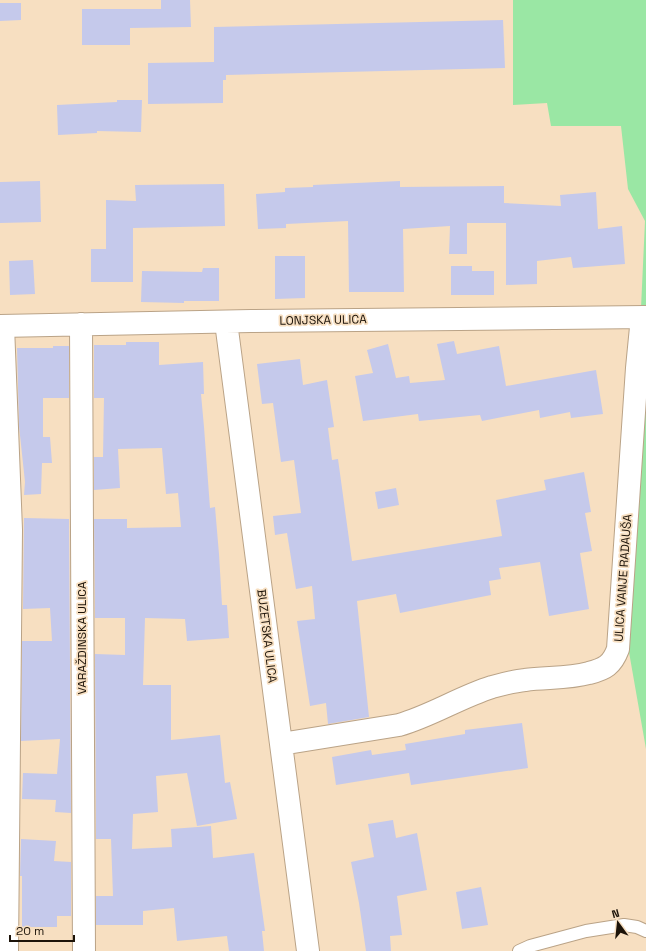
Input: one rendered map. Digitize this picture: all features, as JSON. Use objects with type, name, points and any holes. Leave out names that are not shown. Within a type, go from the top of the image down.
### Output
[{"type":"street","name":"LONJSKA ULICA","points":[[2,326],[644,317]]},
{"type":"street","name":"ULICA VANJE RADAUŠA","points":[[281,744],[398,725],[413,721],[468,696],[491,688],[525,680],[577,676],[597,671],[608,665],[615,658],[618,649],[636,368],[644,317]]},
{"type":"street","name":"BUZETSKA ULICA","points":[[226,322],[308,951]]},
{"type":"street","name":"VARAŽDINSKA ULICA","points":[[81,324],[84,951]]},
{"type":"street","points":[[2,326],[11,530],[7,951]]},
{"type":"lane","points":[[519,951],[530,946],[586,931],[624,925],[637,927],[646,931]]},
{"type":"green space","points":[[513,0],[646,0],[646,308],[641,308],[645,221],[628,189],[621,126],[551,126],[547,103],[513,105]]},
{"type":"green space","points":[[646,402],[646,749],[629,652]]},
{"type":"building","points":[[161,0],[190,0],[191,27],[130,28],[130,45],[82,45],[82,9],[161,9]]},
{"type":"building","points":[[0,3],[21,3],[21,20],[0,21]]},
{"type":"building","points":[[503,20],[505,68],[226,75],[226,80],[223,80],[223,103],[148,104],[148,63],[214,62],[214,27]]},
{"type":"building","points":[[117,100],[142,100],[141,132],[97,131],[97,133],[58,135],[57,105],[117,102]]},
{"type":"building","points":[[40,181],[41,222],[0,223],[0,182]]},
{"type":"building","points":[[400,181],[400,187],[504,186],[504,203],[561,206],[560,195],[596,192],[598,229],[622,226],[625,264],[573,268],[571,257],[537,261],[537,284],[506,285],[506,223],[467,223],[467,254],[449,254],[450,226],[403,229],[404,292],[349,292],[348,221],[286,224],[286,228],[258,229],[256,194],[285,192],[285,188],[313,187],[313,185]]},
{"type":"building","points":[[224,184],[225,226],[133,228],[133,282],[91,282],[91,249],[106,249],[106,200],[136,201],[135,185]]},
{"type":"building","points":[[275,256],[305,256],[305,298],[275,299]]},
{"type":"building","points":[[33,260],[35,294],[10,295],[9,261]]},
{"type":"building","points":[[451,266],[472,266],[472,271],[494,271],[494,295],[451,295]]},
{"type":"building","points":[[203,268],[219,268],[219,301],[184,301],[184,303],[141,302],[142,271],[202,272]]},
{"type":"building","points":[[454,341],[457,354],[499,346],[506,386],[596,370],[603,414],[571,418],[570,412],[540,418],[539,410],[482,421],[480,415],[419,421],[418,414],[363,421],[355,376],[373,373],[367,350],[388,344],[396,378],[409,376],[410,383],[445,380],[437,344]]},
{"type":"building","points":[[126,342],[159,342],[159,365],[203,362],[204,394],[201,394],[210,508],[215,507],[222,605],[227,605],[229,638],[187,641],[185,619],[145,618],[143,685],[171,685],[171,740],[220,735],[225,783],[230,782],[237,819],[197,826],[187,773],[156,776],[158,812],[133,814],[132,849],[172,847],[171,829],[211,826],[213,858],[254,853],[265,931],[262,931],[264,951],[229,951],[227,936],[177,941],[174,908],[143,911],[143,925],[96,925],[96,896],[113,896],[111,839],[96,839],[95,654],[125,655],[125,618],[95,618],[94,519],[127,519],[127,528],[181,527],[178,493],[166,494],[162,448],[118,449],[120,488],[94,490],[94,457],[103,457],[104,398],[94,398],[94,345],[126,345]]},
{"type":"building","points":[[53,346],[69,346],[69,398],[43,398],[43,437],[50,437],[52,463],[42,463],[41,494],[24,495],[25,482],[19,426],[17,348],[53,348]]},
{"type":"building","points":[[300,359],[303,385],[327,380],[334,427],[328,428],[332,460],[338,459],[352,561],[502,536],[496,500],[546,490],[544,480],[584,472],[591,512],[585,513],[592,551],[580,553],[589,609],[549,616],[540,562],[499,568],[501,579],[489,581],[491,595],[400,613],[396,594],[357,601],[369,717],[328,724],[326,703],[310,706],[297,621],[315,619],[312,586],[296,589],[287,533],[275,535],[273,516],[301,513],[294,460],[281,462],[273,403],[262,404],[257,364]]},
{"type":"building","points":[[396,488],[399,505],[378,509],[375,492]]},
{"type":"building","points":[[24,518],[69,519],[71,813],[55,812],[56,800],[22,799],[23,773],[57,774],[60,739],[21,741],[22,641],[52,641],[50,608],[23,609]]},
{"type":"building","points":[[522,723],[528,768],[411,785],[409,773],[336,785],[332,757],[371,750],[372,755],[406,750],[405,744],[465,734],[465,730]]},
{"type":"building","points":[[393,820],[396,838],[417,833],[427,890],[397,896],[402,935],[390,936],[391,951],[366,951],[351,862],[374,857],[368,824]]},
{"type":"building","points":[[21,839],[56,841],[54,861],[71,862],[71,916],[57,916],[57,927],[22,927],[22,876],[20,876]]},
{"type":"building","points":[[481,887],[488,925],[462,929],[456,892]]}]
